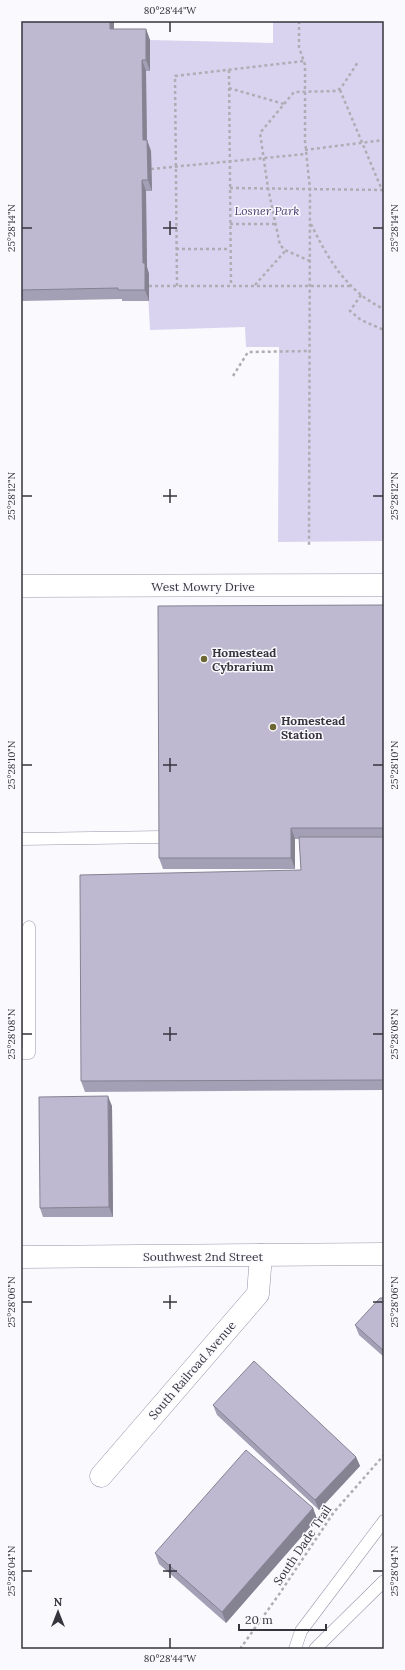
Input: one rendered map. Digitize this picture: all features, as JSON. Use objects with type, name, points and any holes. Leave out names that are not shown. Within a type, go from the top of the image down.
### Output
[{"type":"street","name":"West Mowry Drive","points":[[21,586],[384,585]]},
{"type":"street","name":"Southwest 2nd Street","points":[[21,1257],[384,1254]]},
{"type":"street","name":"South Railroad Avenue","points":[[101,1476],[258,1294],[261,1255]]},
{"type":"lane","points":[[21,839],[163,837]]},
{"type":"lane","points":[[21,1053],[29,1053],[29,927]]},
{"type":"lane","points":[[295,1649],[301,1631],[384,1521]]},
{"type":"lane","points":[[315,1649],[384,1581]]},
{"type":"path","points":[[299,21],[299,47],[304,62],[305,150],[310,189],[309,547]]},
{"type":"path","points":[[177,286],[175,76],[304,62]]},
{"type":"path","points":[[310,261],[286,250],[280,245],[268,188],[260,133],[294,92],[340,90],[358,62]]},
{"type":"path","points":[[229,70],[231,286]]},
{"type":"path","points":[[229,88],[284,104]]},
{"type":"path","points":[[230,188],[383,190],[340,90]]},
{"type":"path","points":[[305,150],[384,140]]},
{"type":"path","points":[[151,169],[306,154]]},
{"type":"path","points":[[310,222],[324,251],[337,271],[350,286],[361,295],[384,309]]},
{"type":"path","points":[[230,224],[275,224]]},
{"type":"path","points":[[176,248],[230,248]]},
{"type":"path","points":[[255,286],[286,250]]},
{"type":"path","points":[[149,286],[350,286]]},
{"type":"path","points":[[361,295],[350,311],[361,320],[384,330]]},
{"type":"path","points":[[233,376],[248,352],[310,352]]},
{"type":"path","name":"South Dade Trail","points":[[240,1649],[276,1599],[334,1512],[384,1454]]},
{"type":"green space","name":"Losner Park","points":[[273,21],[384,21],[384,541],[278,542],[279,347],[246,347],[245,327],[150,330],[147,274],[146,191],[152,191],[147,151],[146,71],[149,71],[150,40],[273,43]]},
{"type":"building","points":[[21,21],[110,21],[110,29],[146,29],[146,60],[142,60],[143,140],[147,140],[148,180],[142,180],[143,263],[145,263],[145,290],[118,290],[118,288],[21,290]]},
{"type":"building","name":"Homestead Station","points":[[384,605],[384,828],[291,828],[291,858],[159,858],[158,606]]},
{"type":"building","points":[[299,837],[384,837],[384,1080],[81,1081],[80,875],[301,870]]},
{"type":"building","points":[[108,1096],[109,1207],[40,1208],[39,1097]]},
{"type":"building","points":[[380,1298],[384,1298],[384,1351],[355,1325]]},
{"type":"building","points":[[254,1361],[356,1457],[315,1500],[213,1405]]},
{"type":"building","points":[[246,1450],[313,1508],[222,1612],[155,1553]]},
{"type":"place","name":"Homestead Cybrarium","points":[[204,659]]},
{"type":"place","name":"Homestead Station","points":[[273,727]]}]
